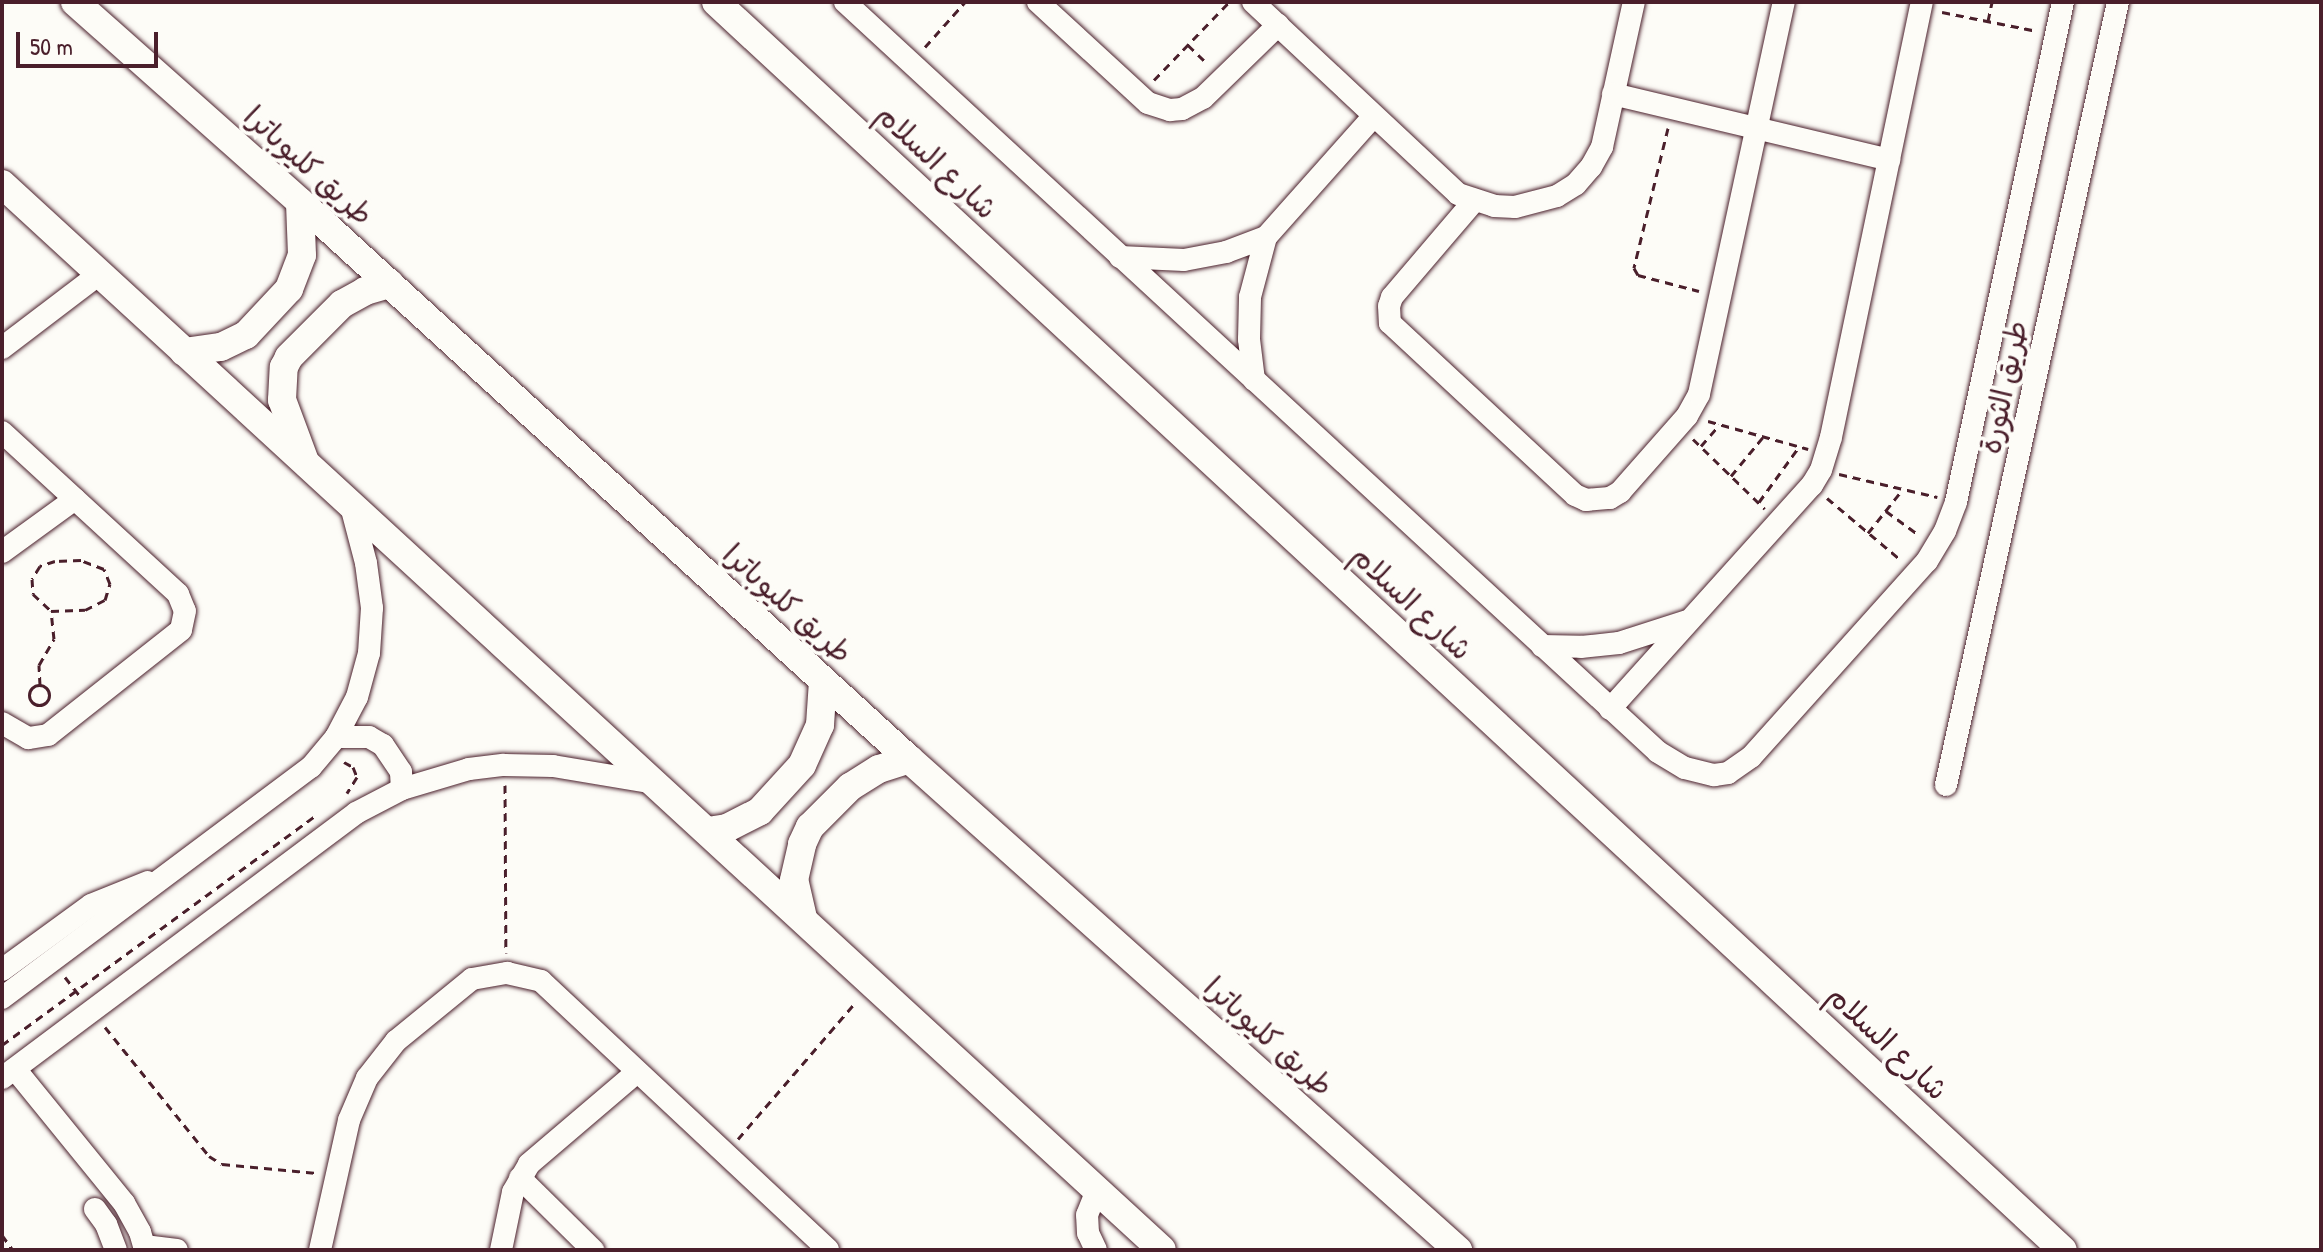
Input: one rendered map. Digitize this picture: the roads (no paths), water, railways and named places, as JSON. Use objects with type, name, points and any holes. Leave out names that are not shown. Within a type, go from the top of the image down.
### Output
[{"type":"main road","name":"طريق كليوباترا","points":[[75,2],[300,202],[909,759],[1458,1250]]},
{"type":"main road","name":"شارع السلام","points":[[716,2],[2063,1250]]},
{"type":"main road","points":[[2,184],[1162,1250]]},
{"type":"main road","points":[[184,352],[221,347],[246,335],[289,289],[302,255],[300,202]]},
{"type":"main road","points":[[306,463],[282,400],[284,367],[289,357],[342,304],[390,284]]},
{"type":"main road","points":[[708,831],[727,828],[760,811],[802,765],[820,725],[823,681]]},
{"type":"main road","points":[[803,918],[794,880],[796,862],[810,827],[850,787],[879,769],[909,759]]},
{"type":"street","points":[[845,2],[1610,709],[1671,761],[1700,773],[1728,773],[1751,757],[1936,547],[1956,502],[2063,2]]},
{"type":"street","points":[[1038,2],[1138,95],[1158,108],[1182,109],[1203,98],[1278,25]]},
{"type":"street","points":[[1253,2],[1458,194],[1474,201],[1515,207],[1557,196],[1576,184],[1591,167],[1602,147],[1634,2]]},
{"type":"street","points":[[1474,201],[1392,297],[1388,315],[1395,331],[1565,487],[1586,500],[1610,498],[1620,492],[1683,421],[1703,381],[1784,2]]},
{"type":"street","name":"طريق الثورة","points":[[1946,785],[2118,2]]},
{"type":"street","points":[[1610,709],[1779,522],[1820,470],[1921,5]]},
{"type":"street","points":[[1613,94],[1889,160]]},
{"type":"street","points":[[1254,380],[1249,339],[1250,297],[1266,237],[1373,117]]},
{"type":"street","points":[[1120,257],[1184,260],[1226,252],[1266,237]]},
{"type":"street","points":[[2,348],[99,274]]},
{"type":"street","points":[[2,432],[178,594],[183,602],[184,621],[181,630],[48,735],[28,738],[2,723]]},
{"type":"street","points":[[2,552],[75,499]]},
{"type":"street","points":[[2,998],[311,767],[336,737],[361,682],[369,653],[372,608],[366,563],[351,506]]},
{"type":"street","points":[[1542,646],[1581,647],[1619,643],[1692,619]]},
{"type":"street","points":[[336,737],[369,737],[383,745],[401,772],[402,789]]},
{"type":"street","points":[[177,1250],[145,1248],[124,1203],[8,1073],[356,813],[402,789],[469,769],[504,765],[553,766],[655,783]]},
{"type":"street","points":[[5,964],[91,905],[115,892],[164,877]]},
{"type":"street","points":[[320,1250],[355,1106],[367,1078],[396,1041],[472,979],[507,973],[541,981],[828,1250]]},
{"type":"street","points":[[501,1250],[508,1209],[520,1178],[540,1151],[637,1072]]},
{"type":"street","points":[[520,1178],[593,1250]]},
{"type":"street","points":[[1096,1250],[1088,1233],[1087,1215],[1097,1190]]},
{"type":"street","points":[[95,1209],[106,1224],[116,1250]]}]
